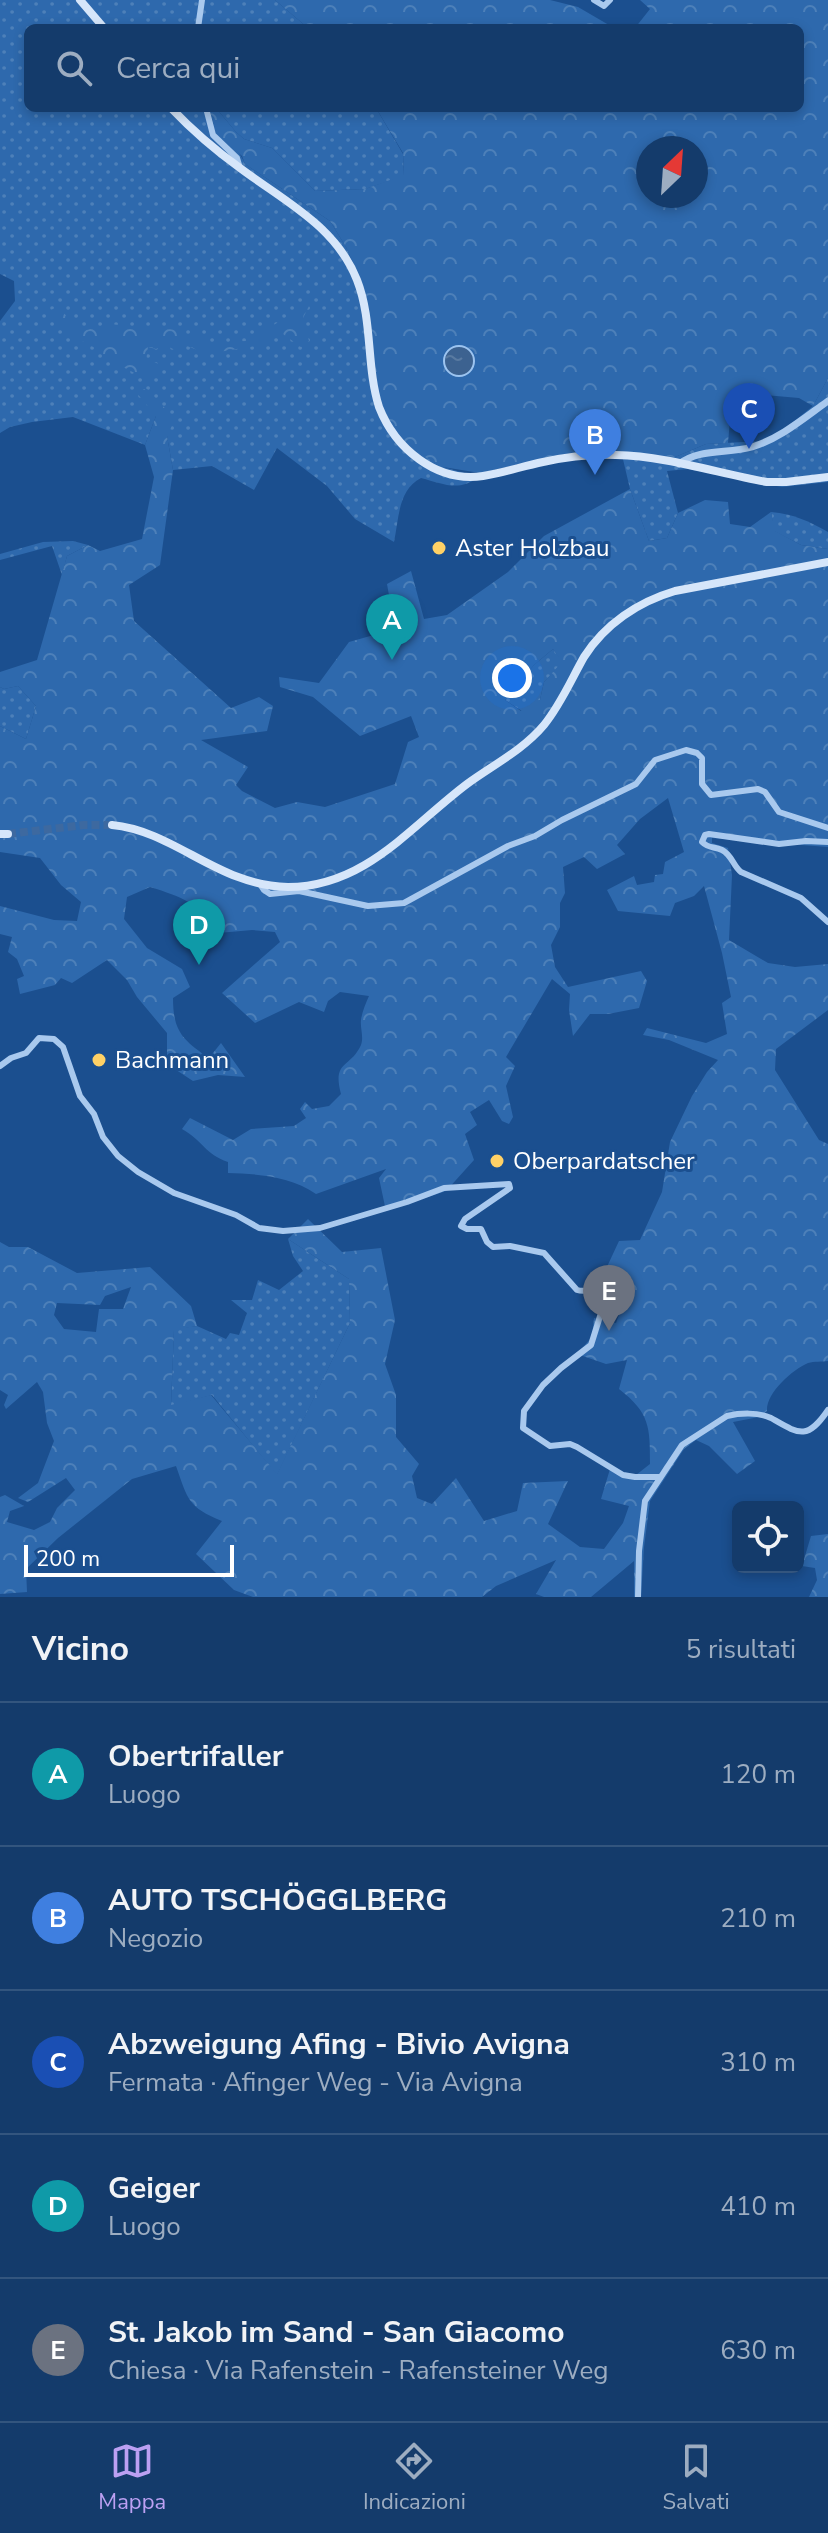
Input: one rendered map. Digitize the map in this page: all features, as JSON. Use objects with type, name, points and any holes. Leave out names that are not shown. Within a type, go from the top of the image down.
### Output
[{"type":"main road","points":[[80,0],[101,24]]},
{"type":"main road","points":[[175,112],[208,143],[312,219],[343,253],[364,302],[379,407],[395,436],[421,461],[448,473],[479,477],[556,460],[606,454],[647,457],[767,482],[828,477]]},
{"type":"main road","points":[[112,825],[146,833],[239,879],[260,884],[304,886],[330,880],[365,866],[393,847],[466,785],[516,750],[542,727],[597,639],[644,602],[683,589],[828,562]]},
{"type":"street","points":[[199,24],[202,0]]},
{"type":"street","points":[[594,0],[604,6],[610,0]]},
{"type":"street","points":[[207,112],[213,135],[237,158],[240,168]]},
{"type":"street","points":[[679,464],[697,454],[749,448],[771,440],[828,401]]},
{"type":"street","points":[[260,884],[270,894],[299,891],[368,906],[404,903],[508,846],[535,836],[636,784],[655,760],[686,750],[702,758],[702,784],[711,795],[758,789],[765,792],[779,812],[828,828]]},
{"type":"street","points":[[828,842],[779,844],[709,834],[702,842],[704,846],[727,854],[734,867],[741,872],[801,898],[828,922]]},
{"type":"street","points":[[0,1066],[26,1053],[36,1040],[46,1037],[54,1039],[69,1058],[80,1096],[94,1114],[103,1137],[118,1156],[174,1193],[236,1215],[259,1228],[283,1231],[320,1228],[444,1188],[509,1184],[510,1188],[465,1219],[461,1226],[481,1229],[493,1247],[510,1246],[544,1253],[577,1290],[601,1289],[606,1290],[607,1294],[591,1345],[543,1385],[524,1411],[523,1428],[550,1446],[570,1444],[577,1447],[623,1475],[660,1477]]},
{"type":"street","points":[[638,1597],[643,1509],[682,1445],[727,1416],[743,1413],[762,1415],[788,1429],[799,1431],[815,1427],[828,1410]]},
{"type":"green space","points":[[0,0],[275,0],[303,24],[24,24],[24,112],[210,112],[216,129],[245,164],[330,221],[346,247],[443,467],[479,477],[457,485],[421,478],[413,483],[401,506],[394,542],[355,519],[327,486],[277,448],[254,490],[212,466],[173,470],[167,436],[156,416],[145,445],[73,417],[32,422],[10,427],[0,433],[0,321],[15,301],[14,281],[0,274]]},
{"type":"green space","points":[[275,0],[550,0],[578,7],[607,24],[303,24]]},
{"type":"green space","points":[[640,0],[828,0],[828,378],[813,406],[799,398],[754,394],[731,408],[728,443],[706,444],[675,457],[596,451],[565,454],[480,473],[443,467],[407,447],[381,407],[357,272],[346,247],[330,221],[245,164],[242,156],[216,133],[210,112],[219,112],[244,139],[272,148],[315,191],[365,189],[404,175],[403,153],[378,112],[804,112],[804,24],[638,24],[650,9]]},
{"type":"green space","points":[[219,112],[378,112],[403,154],[404,176],[365,189],[315,191],[272,148],[244,139]]},
{"type":"green space","points":[[311,302],[303,318],[309,341],[301,347],[283,334],[276,333],[267,344],[207,354],[185,345],[175,350],[165,345],[156,349],[148,347],[146,360],[163,365],[160,373],[148,380],[89,344],[69,336],[49,311],[57,307],[83,331],[108,324],[179,330],[187,338],[197,337],[213,343],[246,341],[250,344],[259,334]]},
{"type":"green space","points":[[828,378],[828,482],[782,487],[688,469],[667,471],[678,513],[667,538],[649,541],[630,489],[622,455],[606,454],[623,451],[675,457],[706,444],[762,441],[782,431],[813,406]]},
{"type":"green space","points":[[147,389],[175,419],[167,436],[173,470],[160,565],[129,585],[134,621],[231,708],[259,697],[273,706],[267,731],[201,740],[248,767],[236,785],[275,808],[297,802],[325,807],[395,784],[408,742],[419,737],[411,716],[360,736],[313,697],[280,687],[279,677],[319,683],[349,642],[395,629],[387,584],[411,571],[424,619],[447,615],[508,572],[544,536],[630,489],[649,541],[667,538],[678,513],[705,500],[728,502],[730,524],[750,527],[771,512],[775,531],[801,545],[828,549],[828,847],[712,838],[712,843],[728,848],[732,875],[729,940],[768,963],[795,967],[828,964],[828,1010],[776,1049],[775,1070],[819,1140],[828,1144],[828,1361],[808,1363],[795,1371],[775,1390],[767,1411],[759,1417],[733,1422],[755,1461],[737,1474],[709,1446],[696,1440],[684,1449],[650,1501],[641,1597],[634,1597],[634,1561],[591,1597],[544,1597],[536,1594],[556,1560],[496,1586],[482,1597],[253,1597],[234,1590],[196,1554],[222,1521],[202,1511],[191,1501],[176,1466],[132,1479],[58,1538],[26,1569],[27,1592],[0,1594],[0,1497],[5,1495],[24,1506],[10,1511],[7,1522],[34,1530],[50,1522],[57,1508],[75,1490],[66,1478],[28,1502],[18,1498],[38,1483],[54,1441],[47,1423],[43,1392],[37,1382],[6,1409],[4,1405],[8,1395],[0,1390],[0,1242],[9,1247],[28,1247],[77,1273],[150,1267],[191,1306],[197,1326],[174,1330],[171,1405],[211,1395],[277,1474],[350,1323],[349,1279],[288,1239],[308,1219],[342,1252],[381,1248],[395,1320],[385,1364],[396,1395],[396,1437],[419,1464],[412,1476],[417,1498],[432,1504],[456,1478],[484,1521],[517,1511],[523,1483],[568,1481],[548,1524],[580,1547],[604,1549],[623,1523],[629,1506],[601,1499],[610,1469],[636,1475],[650,1464],[650,1440],[642,1414],[619,1389],[627,1360],[606,1364],[577,1354],[592,1337],[594,1318],[616,1323],[632,1278],[599,1284],[619,1241],[640,1240],[662,1192],[670,1142],[692,1096],[718,1060],[669,1040],[643,1035],[647,1028],[706,1043],[727,1034],[722,1003],[731,997],[704,886],[694,896],[675,903],[670,916],[618,911],[607,890],[634,876],[637,885],[654,882],[655,875],[663,874],[665,862],[684,852],[668,798],[640,819],[617,845],[625,854],[597,869],[584,857],[563,867],[565,893],[560,903],[560,927],[551,945],[555,967],[568,987],[641,971],[647,981],[639,1008],[590,1014],[573,1036],[570,994],[552,979],[506,1057],[515,1066],[506,1086],[513,1117],[509,1124],[502,1121],[489,1100],[470,1112],[477,1125],[465,1134],[474,1160],[446,1191],[386,1211],[379,1178],[386,1169],[316,1194],[285,1180],[228,1173],[228,1162],[214,1155],[182,1129],[190,1118],[233,1140],[251,1129],[294,1126],[306,1118],[300,1109],[305,1102],[312,1109],[329,1106],[341,1094],[340,1070],[361,1045],[361,1020],[369,996],[340,992],[328,1001],[324,1012],[299,1002],[255,1023],[222,993],[280,942],[275,932],[252,930],[218,933],[189,902],[150,887],[127,897],[124,919],[147,948],[182,969],[190,987],[173,998],[175,1019],[181,1034],[209,1058],[221,1043],[245,1077],[218,1075],[193,1081],[167,1064],[167,1033],[127,980],[107,960],[72,983],[61,978],[55,985],[20,994],[17,979],[24,976],[17,959],[8,952],[12,937],[0,934],[0,906],[54,920],[77,921],[81,902],[61,885],[40,858],[0,852],[0,726],[26,739],[36,706],[18,686],[0,687],[0,672],[37,660],[67,556],[88,545],[100,551],[142,539],[154,477],[145,445],[156,416],[135,391]],"holes":[[[553,649],[562,662],[544,682],[540,700],[529,701],[521,711],[505,700],[534,665]],[[131,1287],[123,1309],[99,1309],[96,1332],[64,1329],[54,1315],[57,1303],[100,1305],[105,1296]]]},
{"type":"green space","points":[[771,512],[787,514],[828,532],[828,549],[801,545],[774,531]]},
{"type":"green space","points":[[73,541],[88,545],[67,556],[62,575],[52,546],[0,560],[0,554],[43,542]]},
{"type":"green space","points":[[553,649],[563,662],[544,682],[540,700],[522,711],[505,700],[534,665]]},
{"type":"green space","points":[[18,686],[36,706],[26,739],[0,726],[0,687]]},
{"type":"green space","points":[[288,1239],[349,1279],[350,1323],[277,1475],[212,1395],[171,1406],[174,1329],[197,1326],[226,1339],[230,1333],[239,1335],[247,1313],[231,1300],[252,1300],[258,1280],[279,1290],[303,1271],[293,1256]]},
{"type":"green space","points":[[828,1534],[828,1597],[809,1597],[817,1580],[815,1568],[804,1566],[811,1536]]},
{"type":"water","points":[[459,346],[470,350],[474,361],[470,372],[459,376],[448,372],[444,361],[448,350]]},
{"type":"tunnel","points":[[8,834],[84,825],[112,825]]},
{"type":"place","name":"Abzweigung Afing - Bivio Avigna","points":[[749,449]]},
{"type":"place","name":"AUTO TSCHÖGGLBERG","points":[[595,475]]},
{"type":"place","name":"Aster Holzbau","points":[[439,548]]},
{"type":"place","name":"Obertrifaller","points":[[392,660]]},
{"type":"place","name":"Geiger","points":[[199,965]]},
{"type":"place","name":"Bachmann","points":[[99,1060]]},
{"type":"place","name":"Oberpardatscher","points":[[497,1161]]},
{"type":"place","name":"St. Jakob im Sand - San Giacomo","points":[[609,1331]]}]
